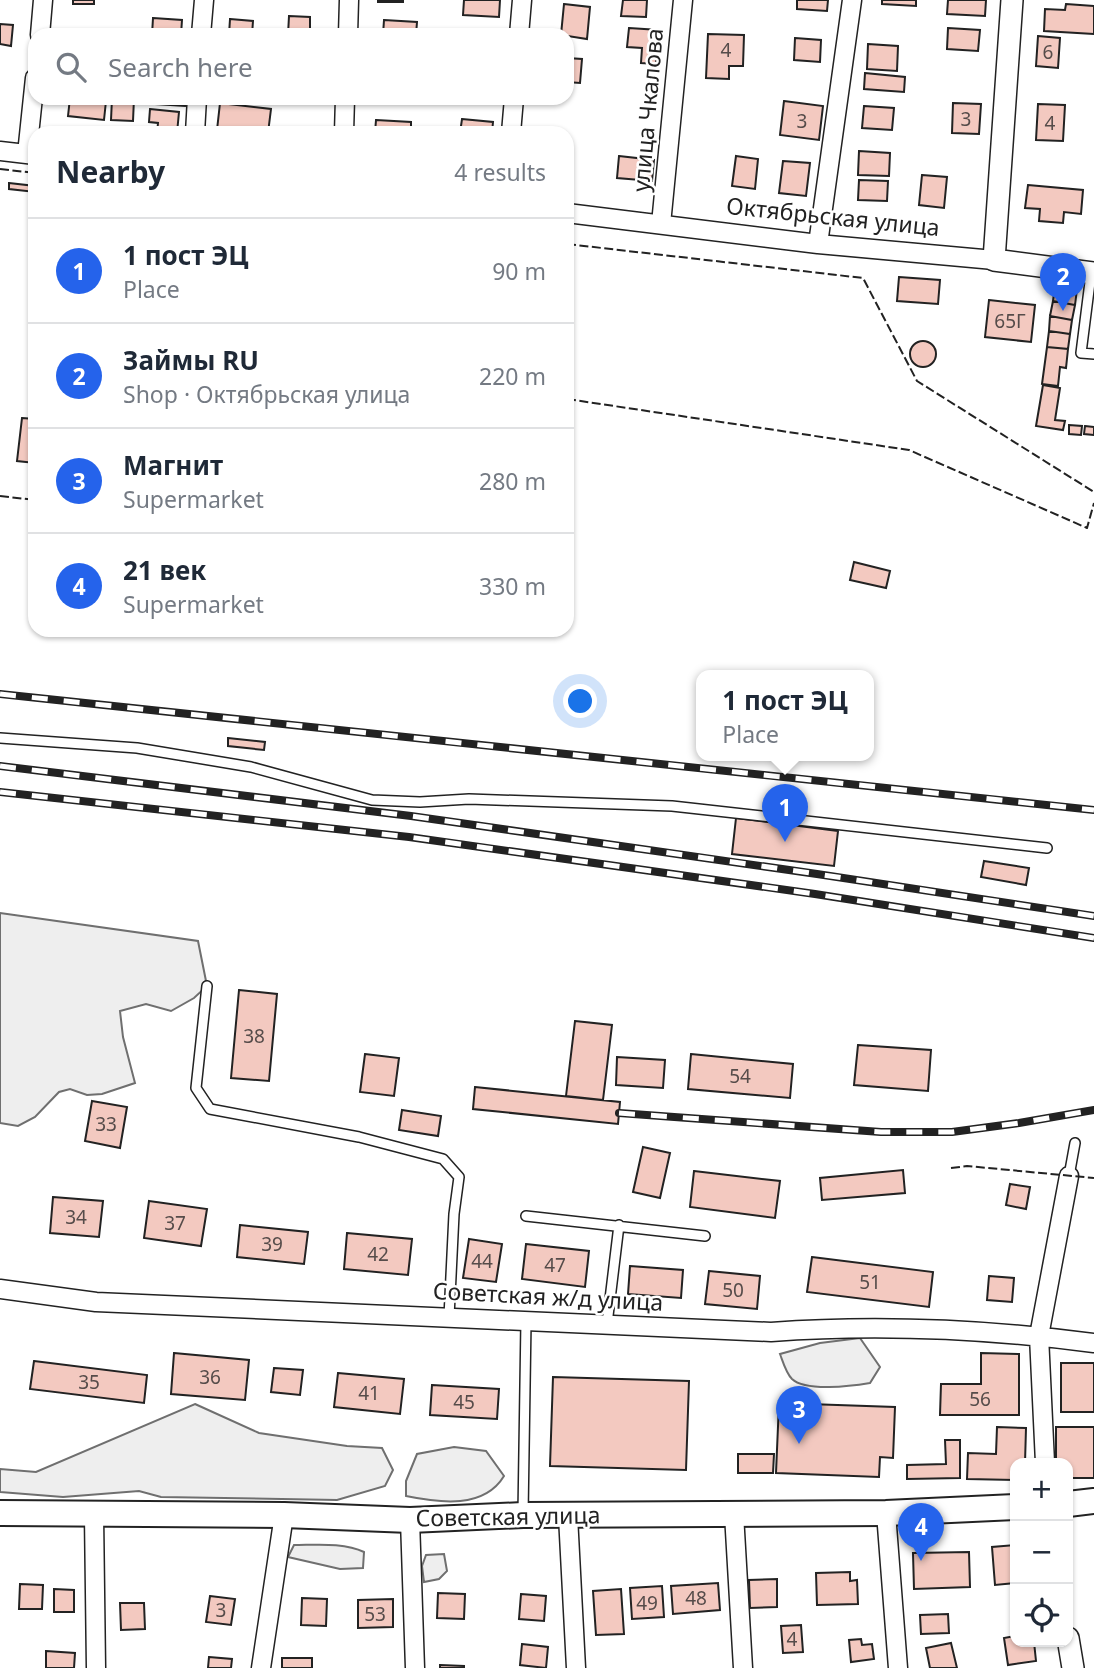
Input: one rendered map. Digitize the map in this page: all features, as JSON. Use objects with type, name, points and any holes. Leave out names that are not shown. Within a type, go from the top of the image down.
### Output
[{"type":"main road","points":[[1073,1503],[1094,1501]]},
{"type":"main road","name":"Советская улица","points":[[0,1513],[284,1515],[410,1520],[523,1515],[886,1513],[1010,1507]]},
{"type":"street","points":[[41,28],[43,0]]},
{"type":"street","points":[[202,28],[204,0]]},
{"type":"street","points":[[348,28],[349,0]]},
{"type":"street","points":[[520,28],[522,0]]},
{"type":"street","name":"улица Чкалова","points":[[661,224],[683,0]]},
{"type":"street","points":[[818,244],[852,0]]},
{"type":"street","points":[[994,260],[1012,0]]},
{"type":"street","points":[[33,126],[34,105]]},
{"type":"street","points":[[195,126],[197,105]]},
{"type":"street","points":[[344,126],[345,105]]},
{"type":"street","points":[[512,126],[513,105]]},
{"type":"street","points":[[0,151],[28,155]]},
{"type":"street","name":"Октябрьская улица","points":[[574,214],[818,244],[1092,272]]},
{"type":"street","points":[[1045,1458],[1039,1336],[1069,1176]]},
{"type":"street","name":"Советская ж/д улица","points":[[0,1289],[96,1302],[771,1332],[833,1327],[962,1329],[1094,1343]]},
{"type":"street","points":[[886,1513],[898,1668]]},
{"type":"street","points":[[734,1514],[743,1668]]},
{"type":"street","points":[[94,1515],[96,1668]]},
{"type":"street","points":[[261,1668],[284,1515]]},
{"type":"street","points":[[568,1516],[576,1668]]},
{"type":"street","points":[[410,1520],[415,1668]]},
{"type":"street","points":[[1070,1647],[1073,1668]]},
{"type":"lane","points":[[1092,272],[1081,353],[1094,354]]},
{"type":"lane","points":[[0,738],[162,752],[251,767],[372,800],[420,802],[469,799],[672,806],[1047,848]]},
{"type":"lane","points":[[207,986],[195,1088],[209,1109],[359,1137],[443,1159],[459,1177],[454,1214],[449,1317]]},
{"type":"lane","points":[[1069,1176],[1075,1143]]},
{"type":"lane","points":[[526,1216],[705,1237]]},
{"type":"lane","points":[[607,1324],[619,1226]]},
{"type":"lane","points":[[523,1515],[526,1321]]},
{"type":"shaded area","points":[[0,913],[198,941],[207,986],[194,998],[171,1011],[146,1004],[120,1011],[123,1037],[135,1083],[102,1094],[87,1095],[70,1089],[59,1092],[35,1117],[18,1126],[0,1123]]},
{"type":"shaded area","points":[[860,1338],[880,1367],[870,1383],[808,1386],[792,1379],[780,1354],[820,1343]]},
{"type":"shaded area","points":[[195,1404],[259,1433],[347,1446],[382,1448],[393,1470],[385,1486],[337,1500],[161,1497],[139,1491],[63,1497],[0,1492],[0,1469],[36,1472]]},
{"type":"shaded area","points":[[454,1447],[486,1451],[504,1476],[495,1487],[473,1499],[447,1501],[406,1496],[406,1481],[417,1454]]},
{"type":"shaded area","points":[[294,1545],[329,1545],[356,1549],[364,1552],[363,1568],[340,1569],[288,1557]]},
{"type":"shaded area","points":[[444,1554],[447,1571],[439,1579],[424,1582],[422,1566],[426,1555]]},
{"type":"building","points":[[73,0],[94,0],[94,4],[73,4]]},
{"type":"building","points":[[403,0],[403,2],[378,2]]},
{"type":"building","points":[[464,0],[500,0],[499,17],[463,15]]},
{"type":"building","points":[[623,0],[647,0],[646,17],[621,16]]},
{"type":"building","points":[[797,0],[828,0],[827,11],[797,9]]},
{"type":"building","points":[[882,0],[916,0],[916,6],[882,4]]},
{"type":"building","points":[[948,0],[986,0],[985,16],[947,14]]},
{"type":"building","points":[[564,4],[590,7],[587,39],[574,37],[574,28],[562,28]]},
{"type":"building","points":[[1066,4],[1094,6],[1094,34],[1044,31],[1045,9],[1065,10]]},
{"type":"building","points":[[289,16],[310,17],[310,28],[288,28]]},
{"type":"building","points":[[153,18],[182,20],[181,28],[152,28]]},
{"type":"building","points":[[230,19],[253,21],[252,28],[229,28]]},
{"type":"building","points":[[384,20],[417,22],[417,28],[383,28]]},
{"type":"building","points":[[0,24],[13,25],[11,46],[0,44]]},
{"type":"building","points":[[629,28],[659,30],[656,64],[641,63],[642,48],[627,47]]},
{"type":"building","points":[[948,28],[980,30],[978,51],[947,49]]},
{"type":"building","points":[[708,34],[744,35],[743,66],[729,66],[729,79],[706,78]]},
{"type":"building","points":[[1038,36],[1060,38],[1058,68],[1036,66]]},
{"type":"building","points":[[795,38],[821,40],[820,62],[794,60]]},
{"type":"building","points":[[868,44],[898,46],[897,71],[867,69]]},
{"type":"building","points":[[574,58],[582,59],[580,83],[574,83]]},
{"type":"building","points":[[865,73],[905,77],[904,92],[864,89]]},
{"type":"building","points":[[784,101],[823,106],[819,140],[780,135]]},
{"type":"building","points":[[953,103],[981,104],[979,134],[952,133]]},
{"type":"building","points":[[1038,104],[1065,105],[1063,141],[1036,140]]},
{"type":"building","points":[[69,105],[106,105],[104,120],[68,116]]},
{"type":"building","points":[[112,105],[134,105],[133,121],[111,120]]},
{"type":"building","points":[[220,105],[271,109],[269,126],[217,126]]},
{"type":"building","points":[[864,106],[894,108],[892,130],[862,128]]},
{"type":"building","points":[[150,109],[179,112],[178,126],[158,126],[158,123],[149,122]]},
{"type":"building","points":[[462,119],[493,122],[493,126],[461,126]]},
{"type":"building","points":[[376,120],[411,122],[411,126],[376,126]]},
{"type":"building","points":[[859,151],[890,153],[889,176],[858,175]]},
{"type":"building","points":[[619,156],[654,160],[652,181],[617,178]]},
{"type":"building","points":[[736,156],[758,159],[755,189],[732,186]]},
{"type":"building","points":[[783,161],[810,163],[806,196],[779,193]]},
{"type":"building","points":[[922,175],[947,177],[944,208],[919,205]]},
{"type":"building","points":[[859,180],[888,181],[887,201],[858,200]]},
{"type":"building","points":[[9,183],[28,185],[28,191],[9,189]]},
{"type":"building","points":[[1028,185],[1083,190],[1081,214],[1064,212],[1063,223],[1039,221],[1040,209],[1025,208]]},
{"type":"building","points":[[899,277],[940,280],[938,304],[897,301]]},
{"type":"building","points":[[1055,286],[1077,289],[1075,305],[1053,301]]},
{"type":"building","points":[[989,300],[1035,305],[1031,342],[985,337]]},
{"type":"building","points":[[1053,301],[1075,305],[1072,320],[1050,316]]},
{"type":"building","points":[[1050,316],[1072,320],[1070,334],[1049,331]]},
{"type":"building","points":[[1049,331],[1070,334],[1068,349],[1047,347]]},
{"type":"building","points":[[923,341],[933,344],[936,354],[933,364],[923,367],[913,364],[910,354],[913,344]]},
{"type":"building","points":[[1047,347],[1068,349],[1066,368],[1060,367],[1058,386],[1042,384]]},
{"type":"building","points":[[1043,385],[1060,388],[1055,420],[1065,421],[1063,430],[1036,426]]},
{"type":"building","points":[[22,418],[28,418],[28,462],[17,461]]},
{"type":"building","points":[[1069,425],[1082,426],[1081,435],[1069,434]]},
{"type":"building","points":[[1085,426],[1094,427],[1094,435],[1084,434]]},
{"type":"building","points":[[854,562],[890,571],[886,588],[850,580]]},
{"type":"building","points":[[228,738],[265,742],[264,750],[228,746]]},
{"type":"building","points":[[736,818],[838,831],[834,866],[732,854]]},
{"type":"building","points":[[984,861],[1029,868],[1026,885],[981,877]]},
{"type":"building","points":[[239,990],[277,994],[269,1081],[231,1078]]},
{"type":"building","points":[[575,1021],[612,1025],[603,1100],[566,1096]]},
{"type":"building","points":[[858,1045],[931,1050],[928,1091],[854,1085]]},
{"type":"building","points":[[365,1054],[399,1058],[394,1096],[360,1092]]},
{"type":"building","points":[[691,1054],[793,1064],[790,1098],[688,1089]]},
{"type":"building","points":[[617,1057],[665,1060],[663,1088],[616,1085]]},
{"type":"building","points":[[475,1087],[620,1102],[618,1124],[473,1109]]},
{"type":"building","points":[[92,1101],[127,1107],[120,1148],[85,1141]]},
{"type":"building","points":[[402,1110],[441,1116],[438,1136],[399,1130]]},
{"type":"building","points":[[643,1147],[670,1153],[660,1198],[633,1192]]},
{"type":"building","points":[[903,1170],[905,1193],[822,1200],[820,1178]]},
{"type":"building","points":[[694,1171],[780,1181],[775,1218],[690,1207]]},
{"type":"building","points":[[1010,1184],[1030,1187],[1026,1209],[1006,1205]]},
{"type":"building","points":[[53,1197],[103,1201],[99,1237],[50,1233]]},
{"type":"building","points":[[149,1201],[207,1209],[201,1246],[144,1238]]},
{"type":"building","points":[[240,1225],[308,1232],[304,1264],[237,1257]]},
{"type":"building","points":[[347,1233],[412,1239],[408,1275],[344,1269]]},
{"type":"building","points":[[469,1239],[502,1244],[496,1282],[463,1278]]},
{"type":"building","points":[[526,1244],[589,1251],[585,1287],[522,1279]]},
{"type":"building","points":[[812,1257],[933,1272],[929,1307],[807,1292]]},
{"type":"building","points":[[630,1266],[683,1270],[681,1298],[628,1294]]},
{"type":"building","points":[[709,1271],[760,1276],[757,1309],[705,1304]]},
{"type":"building","points":[[989,1276],[1014,1278],[1012,1302],[987,1300]]},
{"type":"building","points":[[174,1353],[249,1360],[245,1400],[171,1394]]},
{"type":"building","points":[[981,1353],[1019,1354],[1019,1415],[940,1415],[941,1384],[981,1384]]},
{"type":"building","points":[[34,1361],[147,1375],[144,1403],[30,1389]]},
{"type":"building","points":[[1061,1363],[1094,1363],[1094,1412],[1061,1412]]},
{"type":"building","points":[[274,1368],[303,1370],[300,1395],[271,1392]]},
{"type":"building","points":[[338,1373],[404,1379],[400,1414],[334,1407]]},
{"type":"building","points":[[553,1377],[689,1381],[686,1470],[550,1466]]},
{"type":"building","points":[[432,1385],[499,1389],[497,1419],[430,1415]]},
{"type":"building","points":[[779,1403],[895,1407],[893,1458],[880,1457],[879,1477],[776,1473]]},
{"type":"building","points":[[997,1427],[1026,1428],[1025,1458],[1010,1458],[1010,1480],[967,1479],[968,1453],[996,1454]]},
{"type":"building","points":[[1056,1427],[1094,1427],[1094,1478],[1073,1478],[1073,1458],[1056,1458]]},
{"type":"building","points":[[945,1440],[960,1440],[960,1478],[907,1479],[907,1465],[946,1464]]},
{"type":"building","points":[[738,1454],[774,1454],[773,1473],[738,1473]]},
{"type":"building","points":[[1010,1545],[1010,1584],[995,1585],[992,1547]]},
{"type":"building","points":[[969,1552],[970,1587],[914,1589],[913,1553]]},
{"type":"building","points":[[850,1572],[850,1581],[857,1580],[858,1604],[817,1605],[816,1573]]},
{"type":"building","points":[[777,1579],[777,1607],[750,1608],[749,1580]]},
{"type":"building","points":[[718,1583],[720,1610],[673,1614],[671,1586]]},
{"type":"building","points":[[20,1584],[43,1585],[42,1609],[19,1609]]},
{"type":"building","points":[[662,1586],[664,1617],[632,1619],[630,1588]]},
{"type":"building","points":[[54,1589],[74,1590],[74,1612],[54,1612]]},
{"type":"building","points":[[621,1589],[624,1634],[596,1635],[593,1591]]},
{"type":"building","points":[[438,1593],[465,1594],[464,1619],[437,1618]]},
{"type":"building","points":[[521,1594],[546,1596],[544,1621],[519,1619]]},
{"type":"building","points":[[210,1596],[235,1599],[231,1625],[206,1622]]},
{"type":"building","points":[[302,1598],[327,1599],[326,1626],[301,1625]]},
{"type":"building","points":[[393,1599],[393,1627],[358,1628],[358,1600]]},
{"type":"building","points":[[120,1603],[144,1603],[145,1629],[121,1630]]},
{"type":"building","points":[[948,1614],[949,1633],[921,1634],[920,1615]]},
{"type":"building","points":[[801,1625],[803,1652],[783,1653],[781,1626]]},
{"type":"building","points":[[1010,1637],[1010,1647],[1035,1647],[1036,1661],[1008,1665],[1004,1638]]},
{"type":"building","points":[[861,1639],[862,1645],[872,1644],[874,1659],[851,1662],[849,1640]]},
{"type":"building","points":[[951,1643],[957,1668],[930,1668],[926,1648]]},
{"type":"building","points":[[522,1644],[548,1647],[546,1668],[520,1665]]},
{"type":"building","points":[[46,1651],[75,1653],[74,1668],[46,1668]]},
{"type":"building","points":[[209,1657],[232,1659],[231,1668],[208,1668]]},
{"type":"building","points":[[282,1658],[312,1658],[312,1668],[282,1668]]},
{"type":"building","points":[[440,1665],[464,1666],[464,1668],[440,1668]]},
{"type":"railway","points":[[0,694],[1094,810]]},
{"type":"railway","points":[[0,766],[411,816],[1094,916]]},
{"type":"railway","points":[[0,792],[409,837],[815,894],[1094,938]]},
{"type":"railway","points":[[619,1113],[881,1132],[952,1132],[1094,1110]]},
{"type":"fence","points":[[0,169],[28,172]]},
{"type":"fence","points":[[574,245],[863,278],[917,381],[1094,492]]},
{"type":"fence","points":[[574,400],[909,450],[1087,528],[1094,503]]},
{"type":"fence","points":[[0,496],[28,499]]},
{"type":"fence","points":[[951,1168],[967,1166],[1094,1178]]},
{"type":"place","name":"Займы RU","points":[[1063,311]]},
{"type":"place","name":"1 пост ЭЦ","points":[[785,842]]},
{"type":"place","name":"Магнит","points":[[799,1444]]},
{"type":"place","name":"21 век","points":[[921,1561]]}]
